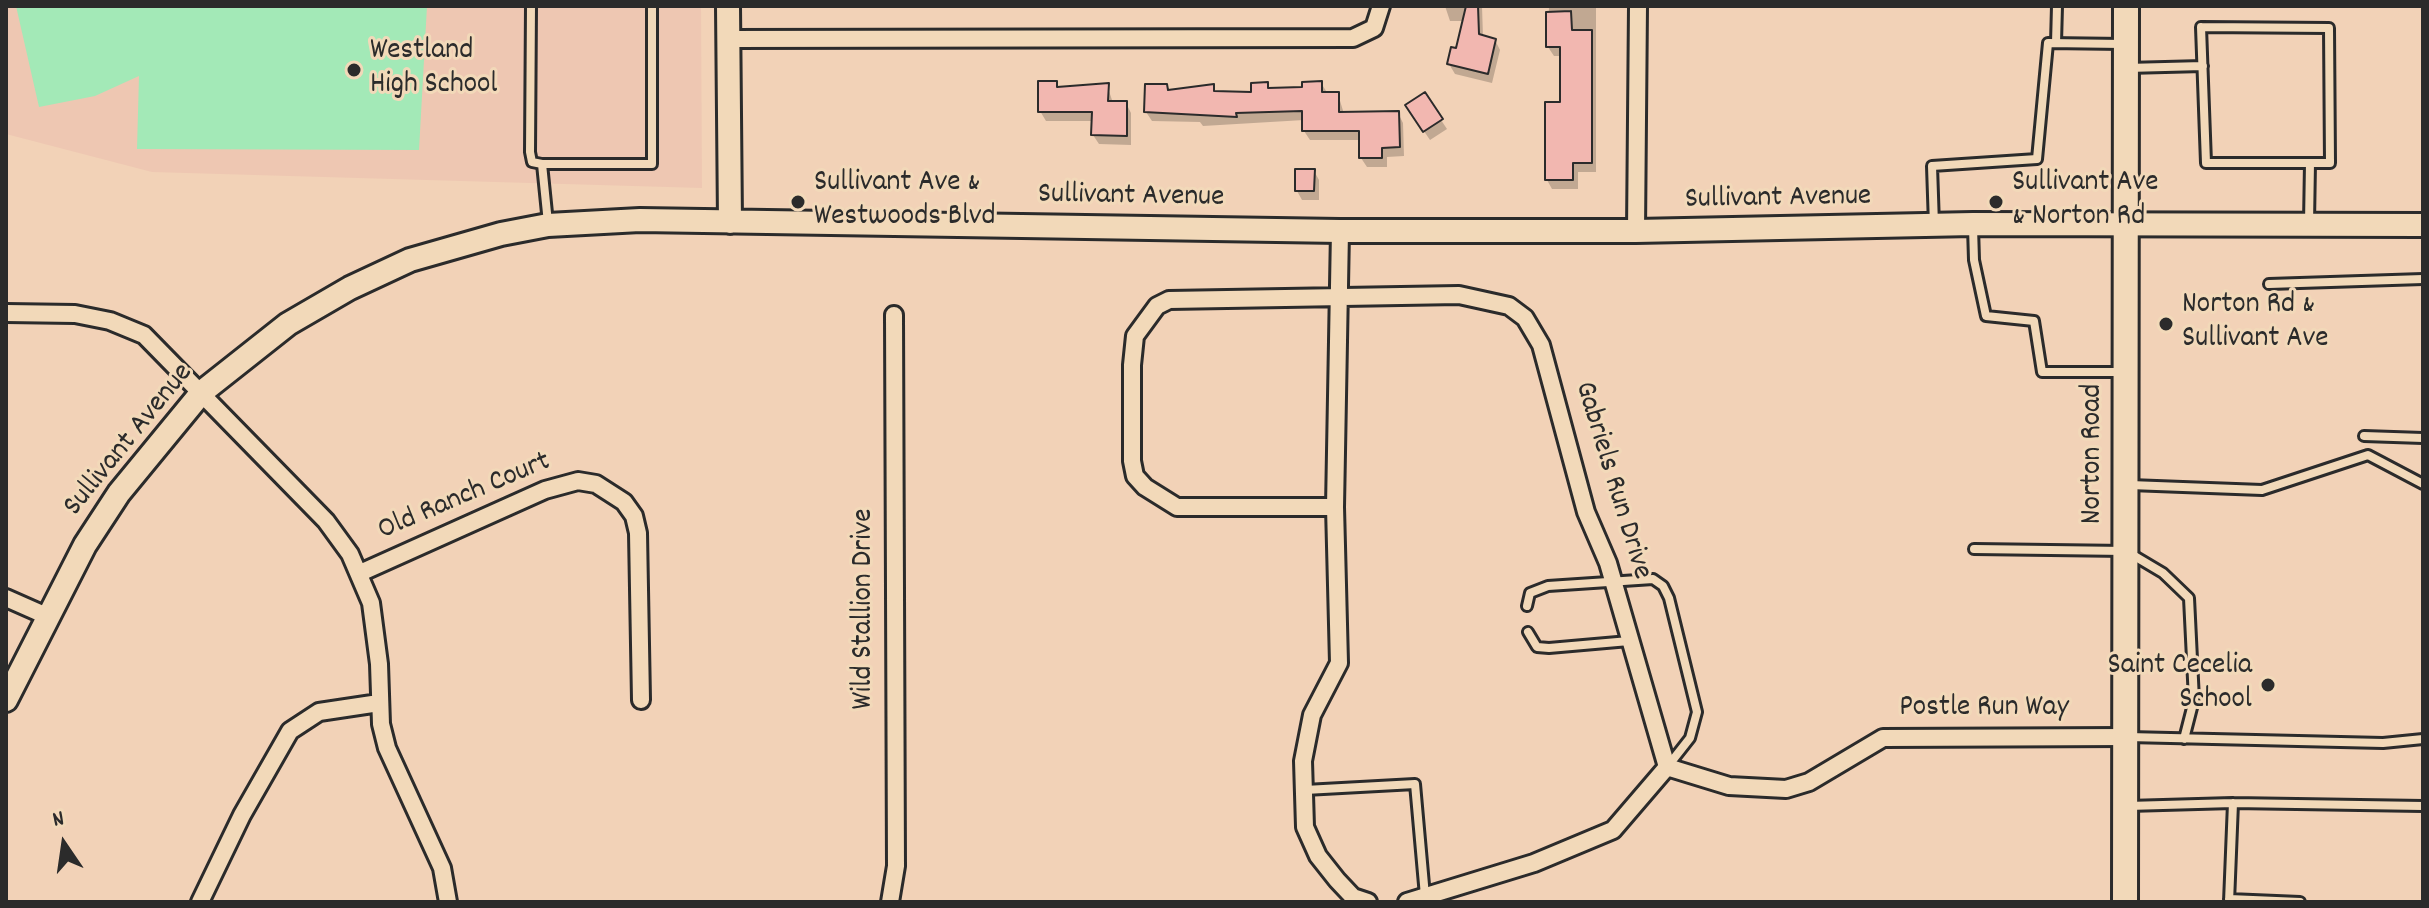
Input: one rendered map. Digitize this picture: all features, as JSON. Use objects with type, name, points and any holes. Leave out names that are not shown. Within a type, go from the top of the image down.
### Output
[{"type":"main road","name":"Norton Road","points":[[2125,902],[2126,6]]},
{"type":"street","points":[[728,6],[730,222]]},
{"type":"street","points":[[729,39],[1353,38],[1374,28],[1381,6]]},
{"type":"street","points":[[1636,231],[1638,6]]},
{"type":"street","name":"Sullivant Avenue","points":[[6,700],[85,545],[119,493],[202,392],[288,324],[350,288],[410,260],[548,225],[597,221],[1340,231],[1636,231],[1973,224],[2423,225]]},
{"type":"street","points":[[1340,231],[1335,507],[1339,663],[1312,715],[1303,761],[1305,827],[1318,856],[1337,880],[1353,897],[1368,902]]},
{"type":"street","name":"Gabriels Run Drive","points":[[1335,507],[1189,507],[1159,498],[1135,476],[1132,461],[1132,365],[1135,336],[1145,317],[1169,300],[1459,295],[1509,306],[1525,318],[1541,345],[1586,512],[1613,583],[1667,767]]},
{"type":"street","points":[[6,313],[75,314],[128,327],[144,335],[326,521],[360,573],[376,632],[379,703],[387,748],[437,855],[448,902]]},
{"type":"street","name":"Wild Stallion Drive","points":[[890,902],[896,866],[894,315]]},
{"type":"street","name":"Old Ranch Court","points":[[360,573],[545,490],[578,481],[596,484],[624,502],[634,516],[638,533],[641,700]]},
{"type":"street","points":[[6,598],[49,617]]},
{"type":"street","points":[[200,902],[242,815],[290,731],[319,712],[379,703]]},
{"type":"street","name":"Postle Run Way","points":[[1667,767],[1729,786],[1786,789],[1809,782],[1883,738],[2126,737]]},
{"type":"street","points":[[1407,902],[1534,863],[1613,830],[1667,767]]},
{"type":"lane","points":[[531,6],[530,152],[532,162],[542,164],[652,164],[652,6]]},
{"type":"lane","points":[[2056,43],[2057,6]]},
{"type":"lane","points":[[2201,27],[2329,28],[2330,163],[2206,163],[2203,66],[2201,27]]},
{"type":"lane","points":[[1934,226],[1932,166],[2037,159],[2048,43],[2203,66]]},
{"type":"lane","points":[[2309,224],[2310,163]]},
{"type":"lane","points":[[542,164],[548,225]]},
{"type":"lane","points":[[1973,224],[1974,260],[1986,316],[2034,321],[2042,372],[2127,372]]},
{"type":"lane","points":[[2269,284],[2423,279]]},
{"type":"lane","points":[[2364,436],[2423,438]]},
{"type":"lane","points":[[2126,485],[2262,490],[2314,470],[2368,455],[2423,484]]},
{"type":"lane","points":[[1974,549],[2126,551],[2163,573],[2189,598],[2194,700],[2184,739]]},
{"type":"lane","points":[[1527,606],[1530,593],[1538,588],[1653,579],[1669,598],[1697,712],[1690,738],[1667,767]]},
{"type":"lane","points":[[1528,632],[1537,647],[1629,641]]},
{"type":"lane","points":[[2126,737],[2383,743],[2423,739]]},
{"type":"lane","points":[[1304,790],[1415,784],[1425,896]]},
{"type":"lane","points":[[2233,803],[2229,901],[2300,902]]},
{"type":"lane","points":[[2125,807],[2233,803],[2423,806]]},
{"type":"shaded area","name":"Westland High School","points":[[6,6],[701,6],[702,188],[152,172],[6,134]]},
{"type":"green space","points":[[16,6],[427,6],[419,150],[137,149],[139,76],[95,96],[39,107]]},
{"type":"building","points":[[1466,6],[1478,6],[1479,34],[1496,39],[1488,74],[1447,64],[1451,47],[1456,48]]},
{"type":"building","points":[[1571,11],[1572,30],[1592,30],[1592,163],[1573,163],[1573,180],[1545,180],[1545,102],[1560,102],[1560,47],[1546,47],[1546,12]]},
{"type":"building","points":[[1038,81],[1057,81],[1057,87],[1109,83],[1108,101],[1127,101],[1127,136],[1091,135],[1092,112],[1038,112]]},
{"type":"building","points":[[1322,81],[1322,92],[1339,92],[1339,112],[1399,111],[1400,147],[1382,148],[1382,158],[1359,158],[1359,131],[1302,131],[1302,111],[1236,113],[1237,117],[1144,112],[1145,84],[1167,84],[1168,90],[1214,84],[1214,91],[1251,92],[1251,83],[1268,82],[1268,88],[1302,87],[1302,82]]},
{"type":"building","points":[[1425,92],[1443,119],[1423,132],[1405,105]]},
{"type":"building","points":[[1295,169],[1315,169],[1314,191],[1295,191]]},
{"type":"place","name":"Westland High School","points":[[354,70]]},
{"type":"place","name":"Sullivant Ave & Westwoods Blvd","points":[[798,202]]},
{"type":"place","name":"Sullivant Ave & Norton Rd","points":[[1996,202]]},
{"type":"place","name":"Norton Rd & Sullivant Ave","points":[[2166,324]]},
{"type":"place","name":"Saint Cecelia School","points":[[2268,685]]}]
